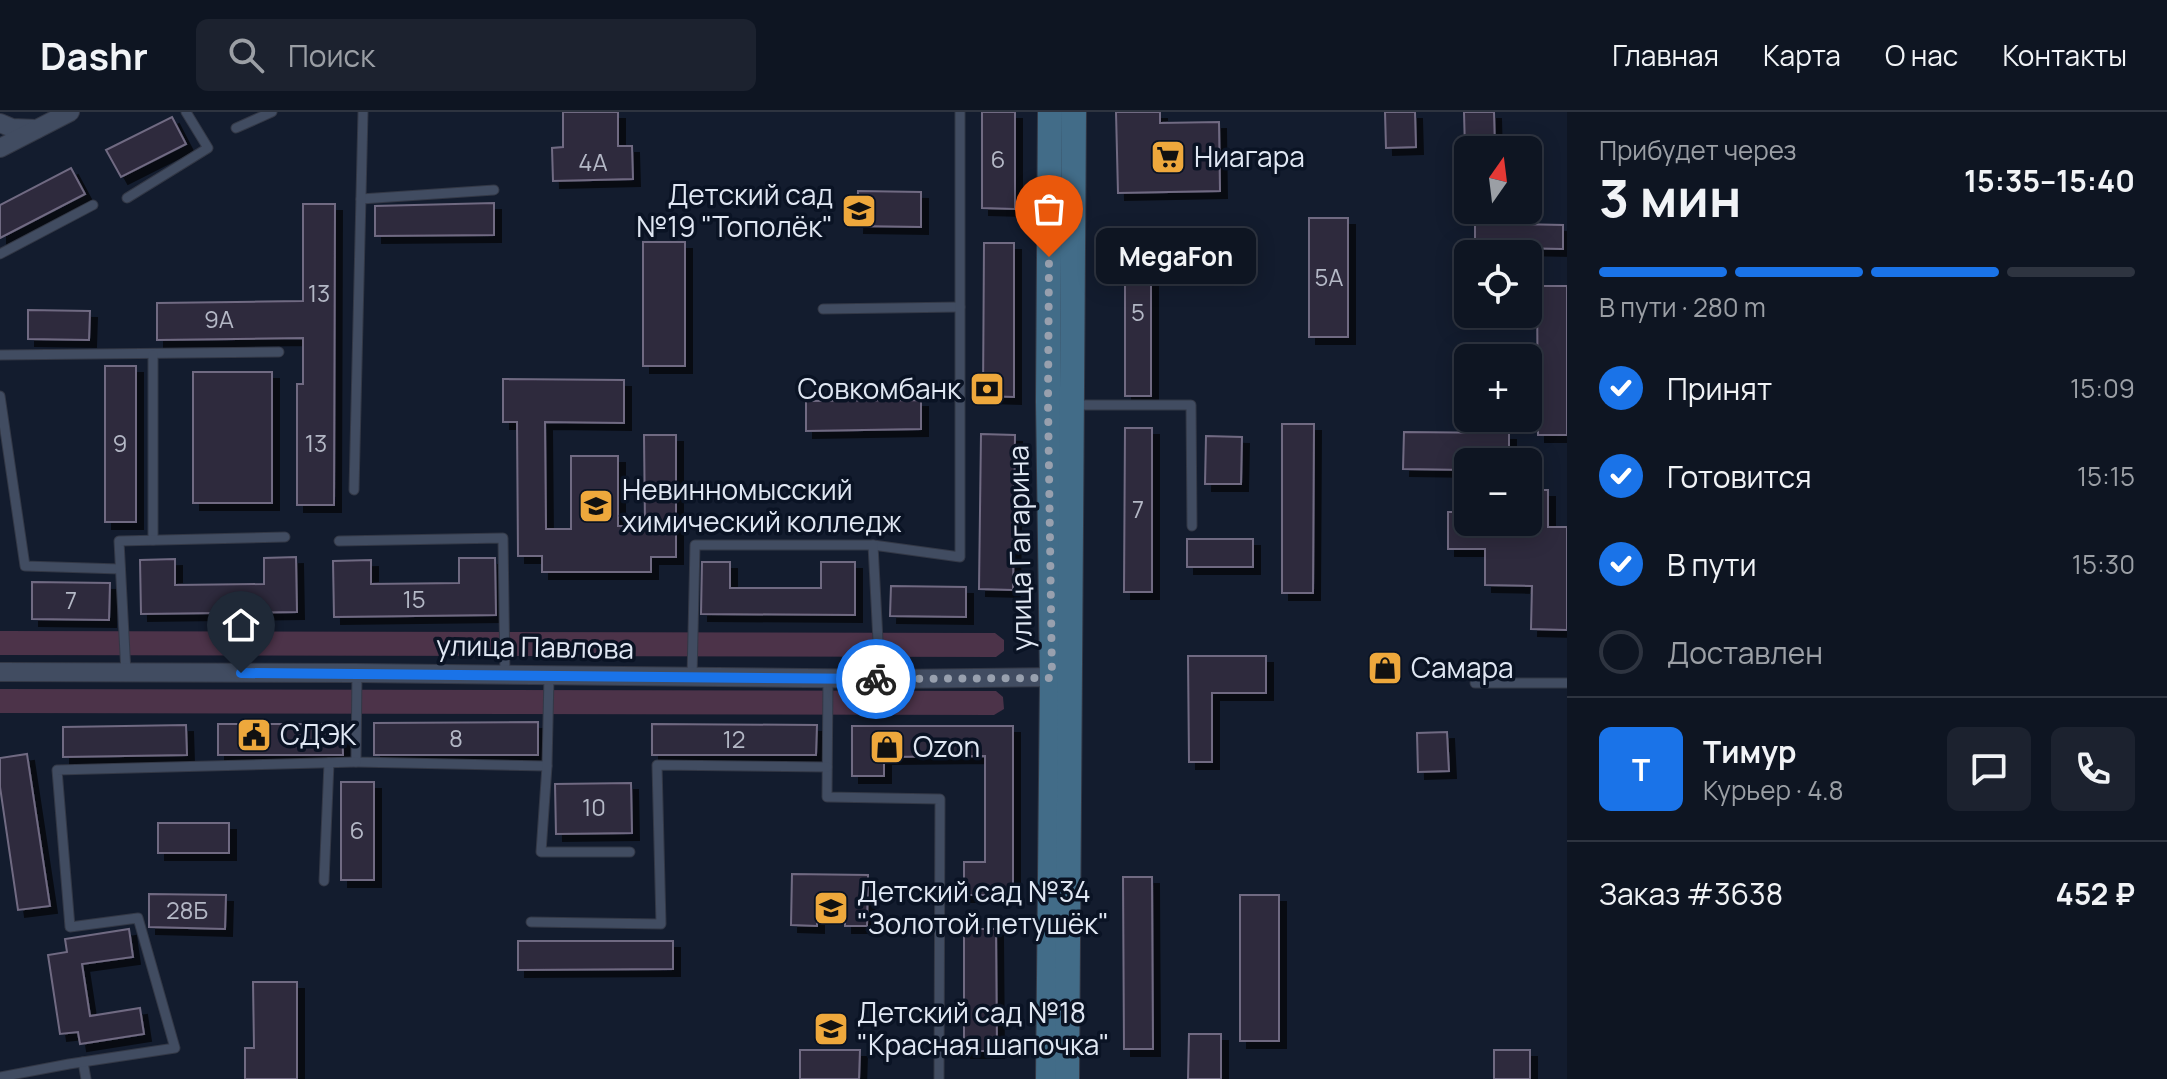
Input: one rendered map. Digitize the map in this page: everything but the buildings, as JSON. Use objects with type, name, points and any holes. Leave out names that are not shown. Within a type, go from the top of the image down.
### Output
[{"type":"main road","name":"улица Гагарина","points":[[1050,112],[1048,402],[1061,677],[1067,1079]]},
{"type":"main road","name":"улица Гагарина","points":[[1048,1079],[1072,405],[1074,112]]},
{"type":"street","points":[[0,148],[70,112]]},
{"type":"street","points":[[0,123],[12,128],[40,129]]},
{"type":"street","name":"улица Павлова","points":[[0,672],[828,679],[1061,677]]},
{"type":"lane","points":[[127,198],[208,148],[186,112]]},
{"type":"lane","points":[[236,128],[272,112]]},
{"type":"lane","points":[[354,490],[363,112]]},
{"type":"lane","points":[[692,677],[695,545],[873,545],[960,557],[960,112]]},
{"type":"lane","points":[[361,199],[494,190]]},
{"type":"lane","points":[[0,254],[93,205]]},
{"type":"lane","points":[[823,309],[960,307]]},
{"type":"lane","points":[[0,355],[279,352]]},
{"type":"lane","points":[[153,355],[153,540]]},
{"type":"lane","points":[[0,396],[25,566],[120,569]]},
{"type":"lane","points":[[1072,405],[1191,405],[1192,526]]},
{"type":"lane","points":[[126,673],[119,541],[285,537]]},
{"type":"lane","points":[[339,541],[503,538],[505,676]]},
{"type":"lane","points":[[873,545],[880,679]]},
{"type":"lane","points":[[356,762],[357,673]]},
{"type":"lane","points":[[549,676],[541,852],[630,852]]},
{"type":"lane","points":[[828,679],[827,797],[940,799],[939,1079]]},
{"type":"lane","points":[[1475,683],[1567,683]]},
{"type":"lane","points":[[0,1077],[175,1048],[138,918],[70,927],[57,770],[356,762],[547,766]]},
{"type":"lane","points":[[324,881],[329,763]]},
{"type":"lane","points":[[531,922],[661,924],[657,765],[827,767]]},
{"type":"lane","points":[[83,1062],[86,1079]]},
{"type":"shaded area","points":[[0,631],[995,633],[1004,640],[1004,651],[996,657],[0,655]]},
{"type":"shaded area","points":[[0,689],[996,691],[1003,697],[1004,709],[994,715],[0,713]]},
{"type":"way so far","points":[[876,679],[1052,678],[1049,257]]},
{"type":"place","name":"Ниагара","points":[[1168,157]]},
{"type":"place","name":"Детский сад №19 \"Тополёк\"","points":[[859,211]]},
{"type":"place","name":"MegaFon","points":[[1049,257]]},
{"type":"place","name":"Совкомбанк","points":[[987,389]]},
{"type":"place","name":"Невинномысский химический колледж","points":[[596,506]]},
{"type":"place","name":"Самара","points":[[1385,668]]},
{"type":"place","name":"СДЭК","points":[[254,735]]},
{"type":"place","name":"Ozon","points":[[887,747]]},
{"type":"place","name":"Детский сад №34 \"Золотой петушёк\"","points":[[831,908]]},
{"type":"place","name":"Детский сад №18 \"Красная шапочка\"","points":[[831,1029]]},
{"type":"route","points":[[241,673],[876,679]]}]
